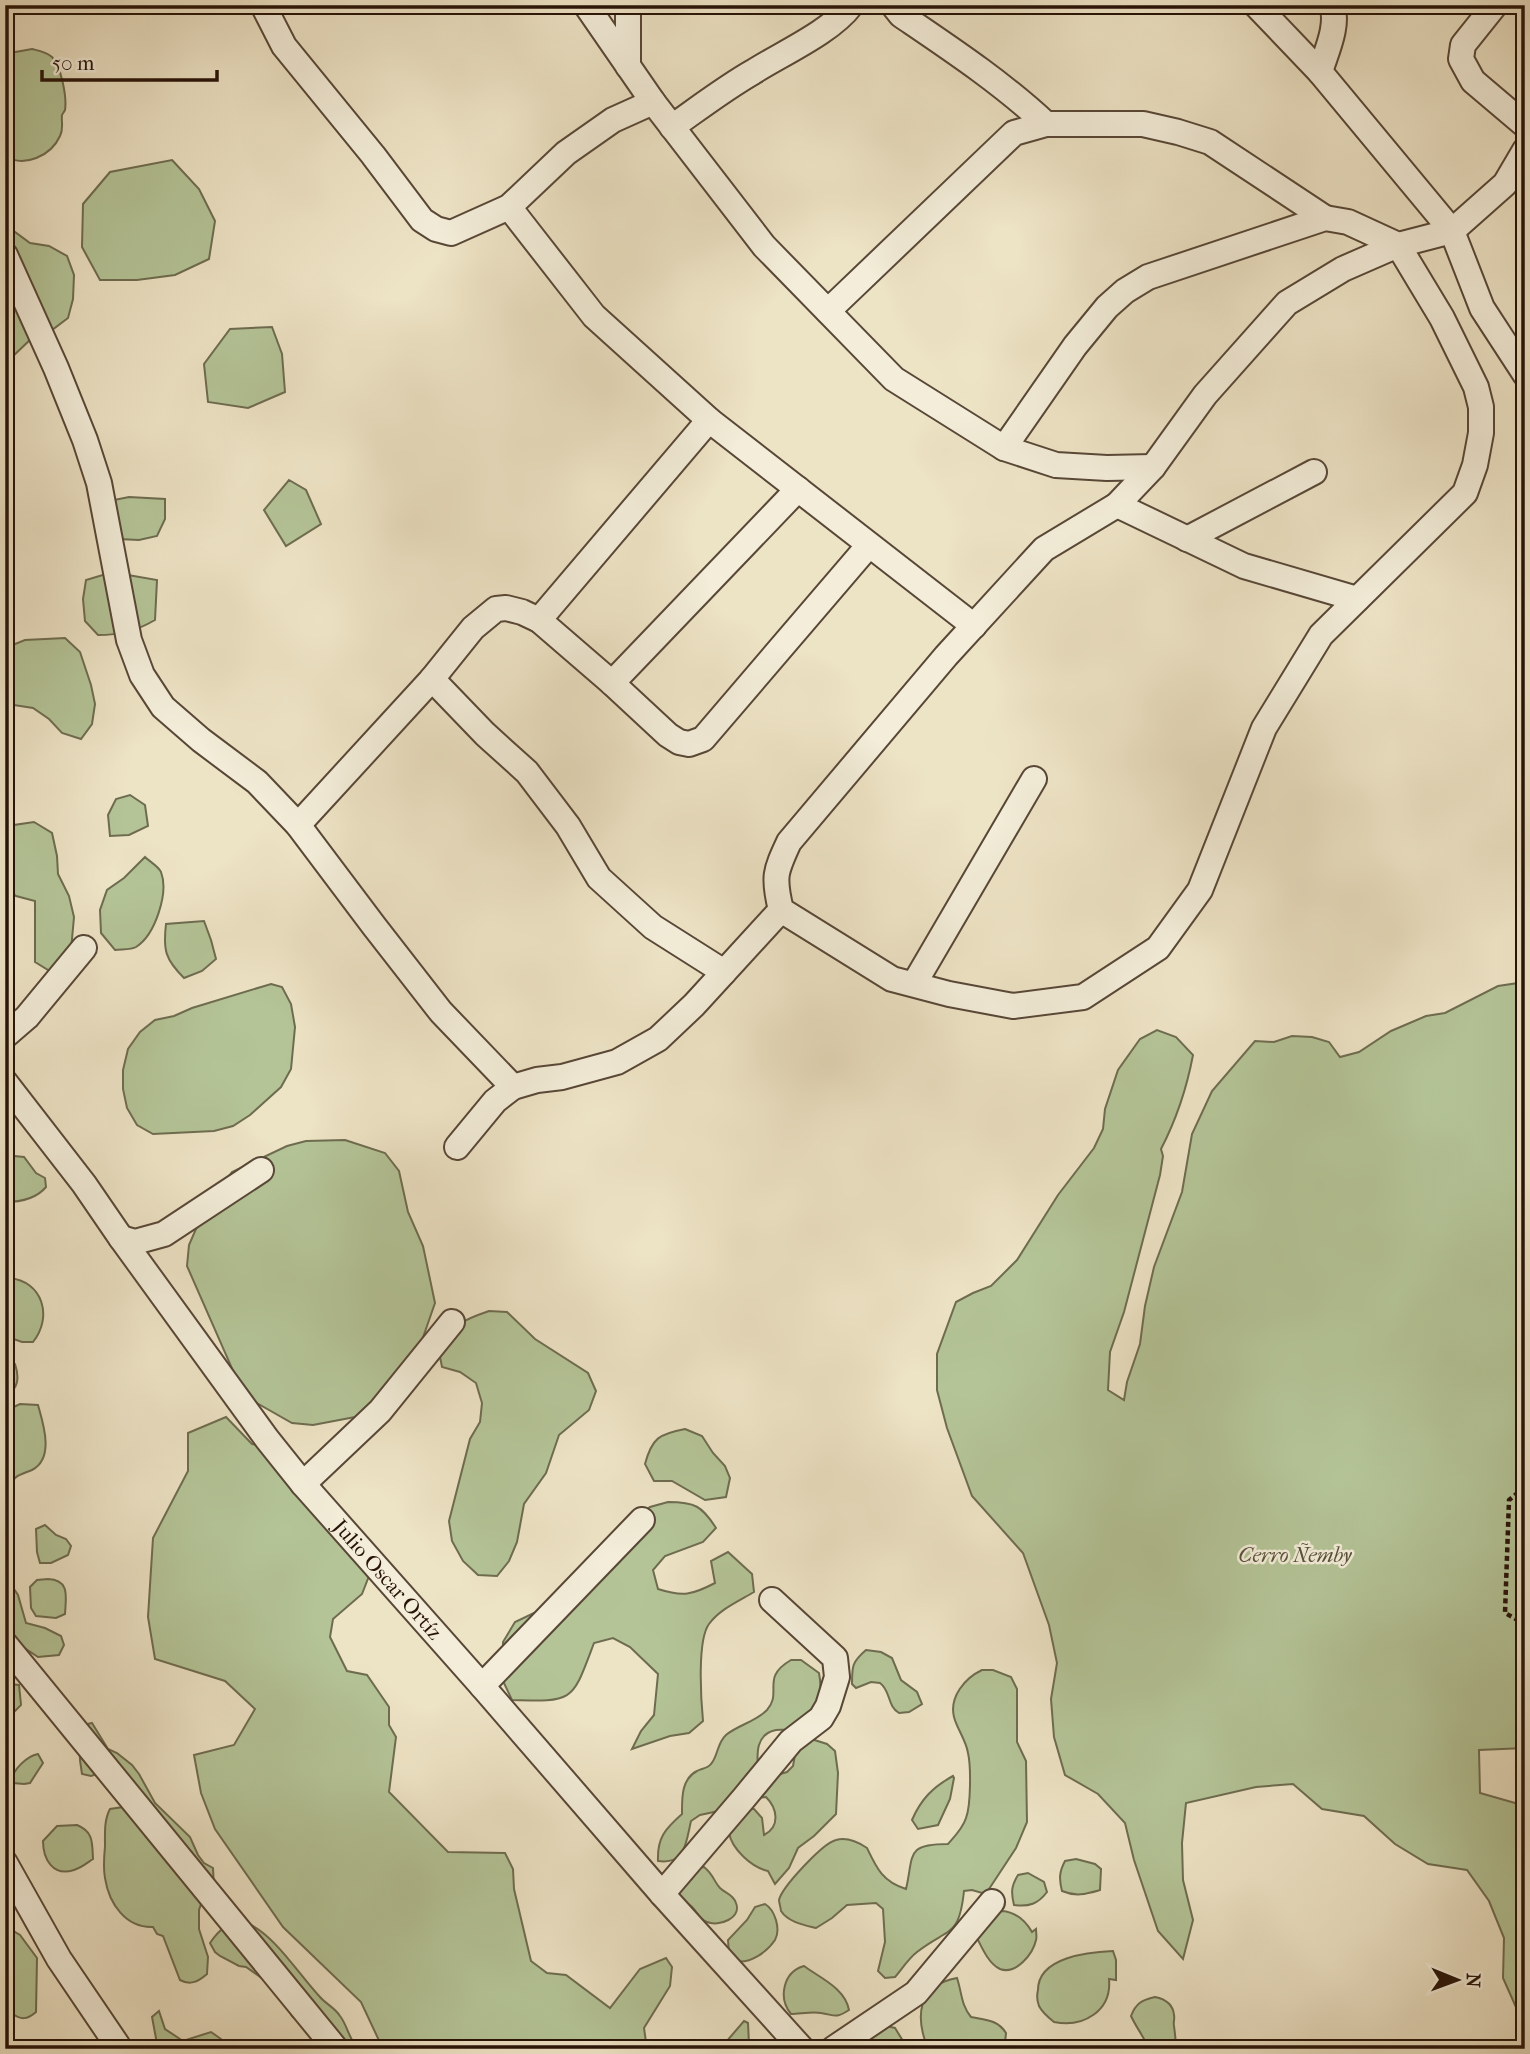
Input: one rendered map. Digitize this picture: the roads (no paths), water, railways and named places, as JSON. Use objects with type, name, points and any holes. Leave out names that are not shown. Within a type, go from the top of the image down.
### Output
[{"type":"street","points":[[263,5],[284,46],[422,220],[436,229],[451,233],[509,207],[566,153],[613,120],[653,102]]},
{"type":"street","points":[[586,5],[653,102],[764,246],[894,379],[1004,448],[1056,465],[1153,467]]},
{"type":"street","points":[[628,5],[628,66]]},
{"type":"street","points":[[672,127],[750,73],[817,34],[851,5]]},
{"type":"street","points":[[893,5],[901,15],[984,72],[1046,124]]},
{"type":"street","points":[[1256,5],[1320,72],[1452,230],[1482,308],[1525,374]]},
{"type":"street","points":[[1320,72],[1332,35],[1332,5]]},
{"type":"street","points":[[1495,5],[1463,45],[1461,59],[1473,81],[1525,125]]},
{"type":"street","points":[[828,311],[1014,133],[1046,124],[1143,124],[1210,142],[1325,218],[1348,222],[1398,245],[1442,318],[1476,387],[1481,407],[1480,433],[1475,465],[1465,493],[1321,635],[1264,728],[1200,890],[1158,948],[1083,997],[1013,1006],[949,994],[892,979],[781,910],[775,885],[776,869],[789,842],[946,656],[1044,549],[1117,505],[1153,467],[1205,395],[1287,303],[1343,269],[1398,245],[1452,230],[1505,184],[1525,150]]},
{"type":"street","points":[[509,207],[594,316],[709,420],[974,626]]},
{"type":"street","points":[[1004,448],[1075,346],[1107,307],[1125,291],[1148,277],[1325,218]]},
{"type":"street","points":[[5,255],[85,440],[99,483],[129,640],[142,675],[163,707],[257,782],[298,825],[441,1012],[513,1087]]},
{"type":"street","points":[[538,620],[709,420]]},
{"type":"street","points":[[1187,539],[1314,472]]},
{"type":"street","points":[[612,683],[798,489]]},
{"type":"street","points":[[1117,505],[1244,566],[1357,599]]},
{"type":"street","points":[[298,825],[432,679],[473,628],[496,609],[506,608],[522,612],[538,620],[612,683],[667,735],[679,743],[689,744],[703,739],[869,545]]},
{"type":"street","points":[[432,679],[485,734],[527,772],[568,826],[599,878],[653,927],[724,972]]},
{"type":"street","points":[[914,984],[1034,779]]},
{"type":"street","points":[[457,1147],[495,1101],[513,1087],[617,1062],[658,1039],[694,1005],[781,910]]},
{"type":"street","points":[[5,1036],[27,1017],[84,948]]},
{"type":"street","name":"Julio Oscar Ortíz","points":[[5,1082],[84,1184],[267,1439],[303,1484],[662,1894],[802,2049]]},
{"type":"street","points":[[121,1238],[135,1242],[164,1234],[261,1170]]},
{"type":"street","points":[[303,1484],[380,1410],[452,1322]]},
{"type":"street","points":[[482,1686],[642,1520]]},
{"type":"street","points":[[662,1894],[791,1741],[821,1718],[828,1706],[837,1677],[835,1658],[772,1600]]},
{"type":"street","points":[[5,1644],[335,2049]]},
{"type":"street","points":[[5,1863],[60,1959],[120,2049]]},
{"type":"street","points":[[833,2049],[916,1993],[992,1902]]},
{"type":"park label","name":"Cerro Ñemby","points":[[1295,1555]]}]
